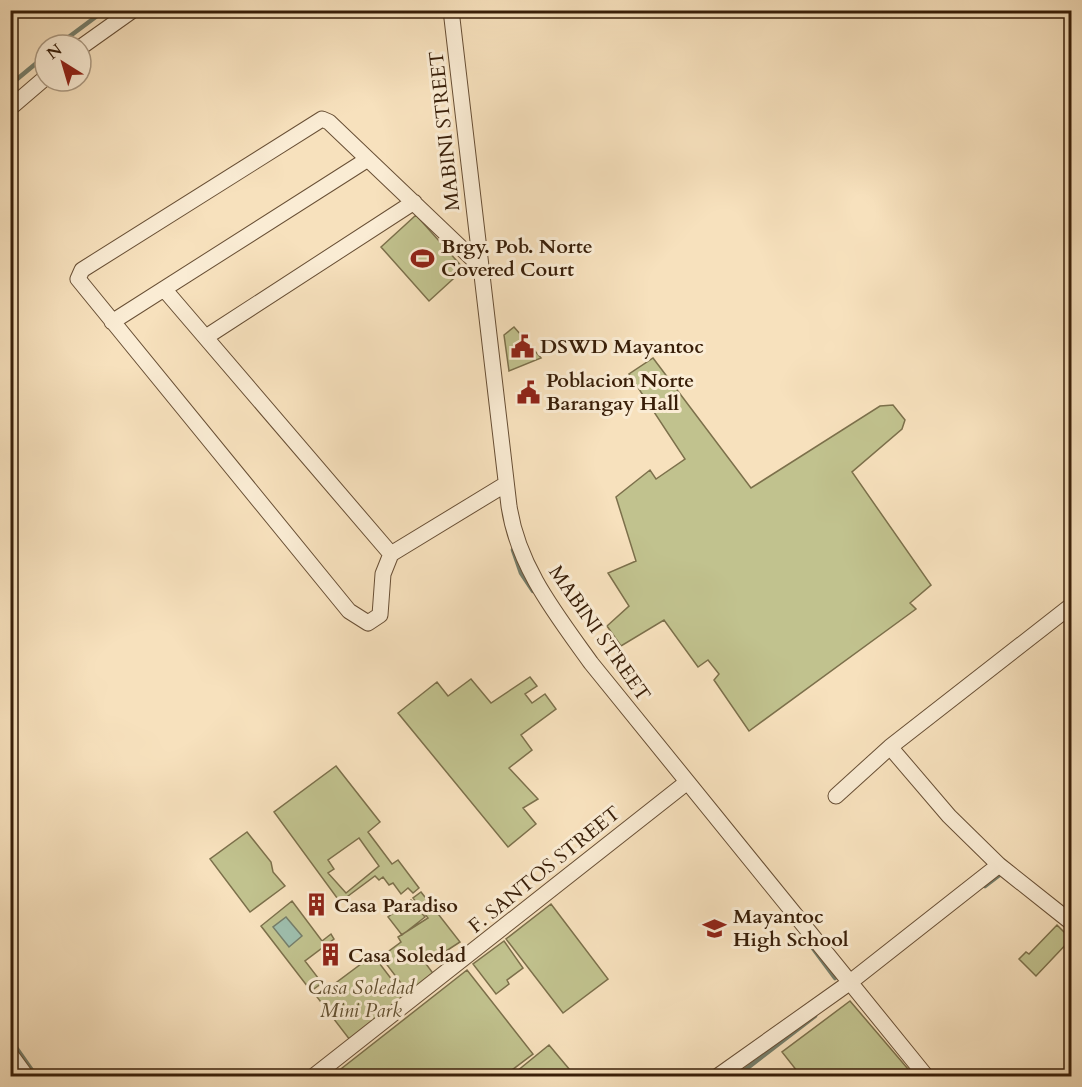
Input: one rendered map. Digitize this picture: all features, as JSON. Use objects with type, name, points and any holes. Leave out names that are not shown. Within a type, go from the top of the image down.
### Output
[{"type":"street","points":[[93,38],[133,10]]},
{"type":"street","name":"MABINI STREET","points":[[451,10],[506,484],[512,526],[521,555],[536,582],[591,663],[926,1077]]},
{"type":"street","points":[[10,108],[33,88]]},
{"type":"street","points":[[479,265],[329,122],[316,121],[88,266],[79,274],[78,279],[349,611],[361,621],[368,623],[380,615],[383,574],[391,554],[506,484]]},
{"type":"street","points":[[112,322],[368,159]]},
{"type":"street","points":[[206,337],[414,202]]},
{"type":"street","points":[[164,288],[391,554]]},
{"type":"street","points":[[836,796],[890,747],[1071,605]]},
{"type":"street","points":[[890,747],[949,816],[999,865],[1071,923]]},
{"type":"street","name":"F. SANTOS STREET","points":[[314,1077],[686,783]]},
{"type":"street","points":[[718,1077],[849,982],[999,865]]},
{"type":"street","points":[[10,1054],[26,1077]]},
{"type":"green space","name":"Brgy. Pob. Norte Covered Court","points":[[416,215],[464,269],[429,301],[381,247]]},
{"type":"green space","points":[[514,327],[541,358],[509,371],[504,335]]},
{"type":"green space","points":[[653,358],[751,488],[880,406],[893,405],[905,420],[902,429],[852,472],[931,585],[910,603],[916,609],[749,731],[714,680],[719,674],[708,660],[698,667],[664,620],[621,646],[607,626],[629,606],[608,573],[636,561],[616,497],[650,470],[656,479],[685,459],[629,374]]},
{"type":"green space","points":[[530,677],[537,686],[525,694],[532,703],[545,694],[556,709],[521,735],[532,750],[509,768],[538,799],[523,808],[536,824],[508,847],[398,713],[437,682],[448,696],[471,679],[491,703]]},
{"type":"green space","points":[[336,766],[380,822],[368,832],[392,864],[398,860],[419,888],[413,893],[408,888],[401,894],[393,883],[389,885],[383,877],[379,880],[375,876],[340,902],[274,812]],"holes":[[[359,838],[379,866],[346,893],[328,873],[334,869],[328,860]]]},
{"type":"green space","points":[[247,832],[271,862],[273,872],[285,886],[250,912],[210,859]]},
{"type":"green space","points":[[421,892],[460,942],[426,964],[435,976],[410,995],[381,957],[401,942],[398,937],[428,918],[413,898]]},
{"type":"green space","points":[[411,900],[425,917],[402,935],[388,917]]},
{"type":"green space","points":[[292,901],[322,941],[331,934],[334,939],[305,961],[322,983],[311,991],[261,926]]},
{"type":"green space","points":[[551,904],[608,979],[563,1013],[506,939]]},
{"type":"green space","points":[[1057,925],[1071,939],[1036,976],[1019,959],[1026,952],[1029,954]]},
{"type":"green space","points":[[504,941],[523,968],[507,980],[509,984],[496,994],[473,964]]},
{"type":"green space","name":"Casa Soledad Mini Park","points":[[373,955],[406,998],[350,1040],[317,997]]},
{"type":"green space","points":[[467,970],[533,1054],[504,1076],[332,1076]]},
{"type":"green space","points":[[850,1001],[914,1076],[801,1076],[782,1052]]},
{"type":"green space","points":[[549,1045],[575,1076],[511,1076]]},
{"type":"shaded area","points":[[286,917],[302,936],[289,947],[273,927]]},
{"type":"waterway","points":[[74,33],[105,10]]},
{"type":"waterway","points":[[10,85],[33,66]]},
{"type":"waterway","points":[[513,550],[521,573],[533,591]]},
{"type":"waterway","points":[[985,886],[1002,873]]},
{"type":"waterway","points":[[812,947],[835,978]]},
{"type":"waterway","points":[[737,1076],[815,1016]]},
{"type":"waterway","points":[[10,1039],[36,1076]]},
{"type":"waterway","points":[[304,1076],[312,1071]]},
{"type":"place","name":"Brgy. Pob. Norte Covered Court","points":[[423,258]]},
{"type":"place","name":"DSWD Mayantoc","points":[[522,346]]},
{"type":"place","name":"Poblacion Norte Barangay Hall","points":[[528,392]]},
{"type":"place","name":"Casa Paradiso","points":[[316,905]]},
{"type":"place","name":"Mayantoc High School","points":[[715,928]]},
{"type":"place","name":"Casa Soledad","points":[[330,955]]}]
